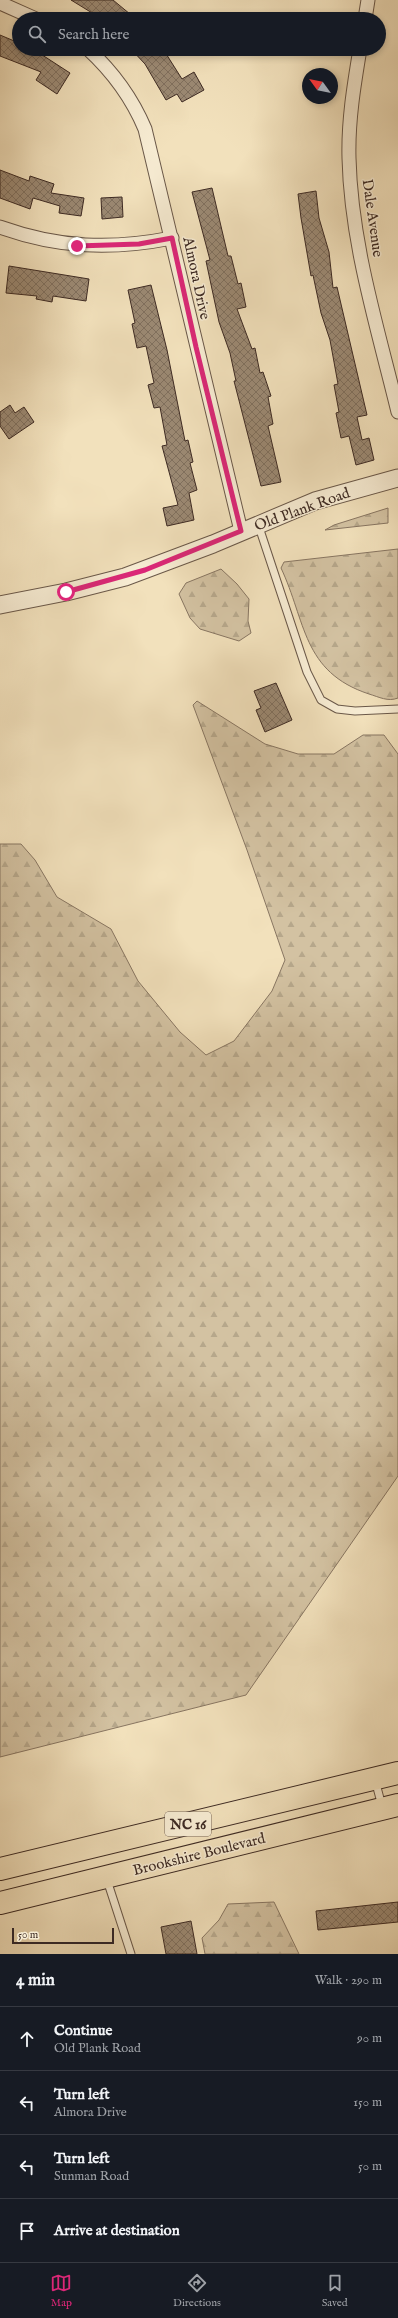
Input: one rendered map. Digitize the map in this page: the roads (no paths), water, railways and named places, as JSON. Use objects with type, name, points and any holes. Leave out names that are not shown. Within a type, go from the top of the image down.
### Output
[{"type":"highway","name":"NC 16","points":[[0,1869],[398,1773]]},
{"type":"highway","name":"Brookshire Boulevard","points":[[0,1903],[390,1807]]},
{"type":"street","points":[[366,12],[368,0]]},
{"type":"street","points":[[0,3],[20,12]]},
{"type":"street","name":"Almora Drive","points":[[96,56],[126,93],[142,122],[172,238],[196,347],[241,531]]},
{"type":"street","name":"Dale Avenue","points":[[359,56],[350,128],[351,188],[366,282],[398,412]]},
{"type":"street","points":[[0,227],[77,246],[139,244],[172,238]]},
{"type":"street","name":"Old Plank Road","points":[[0,605],[79,589],[125,577],[173,560],[315,501],[398,478]]},
{"type":"lane","points":[[258,524],[307,672],[321,700],[337,708],[355,711],[398,709]]},
{"type":"lane","points":[[375,1778],[390,1807]]},
{"type":"lane","points":[[106,1877],[131,1954]]}]
